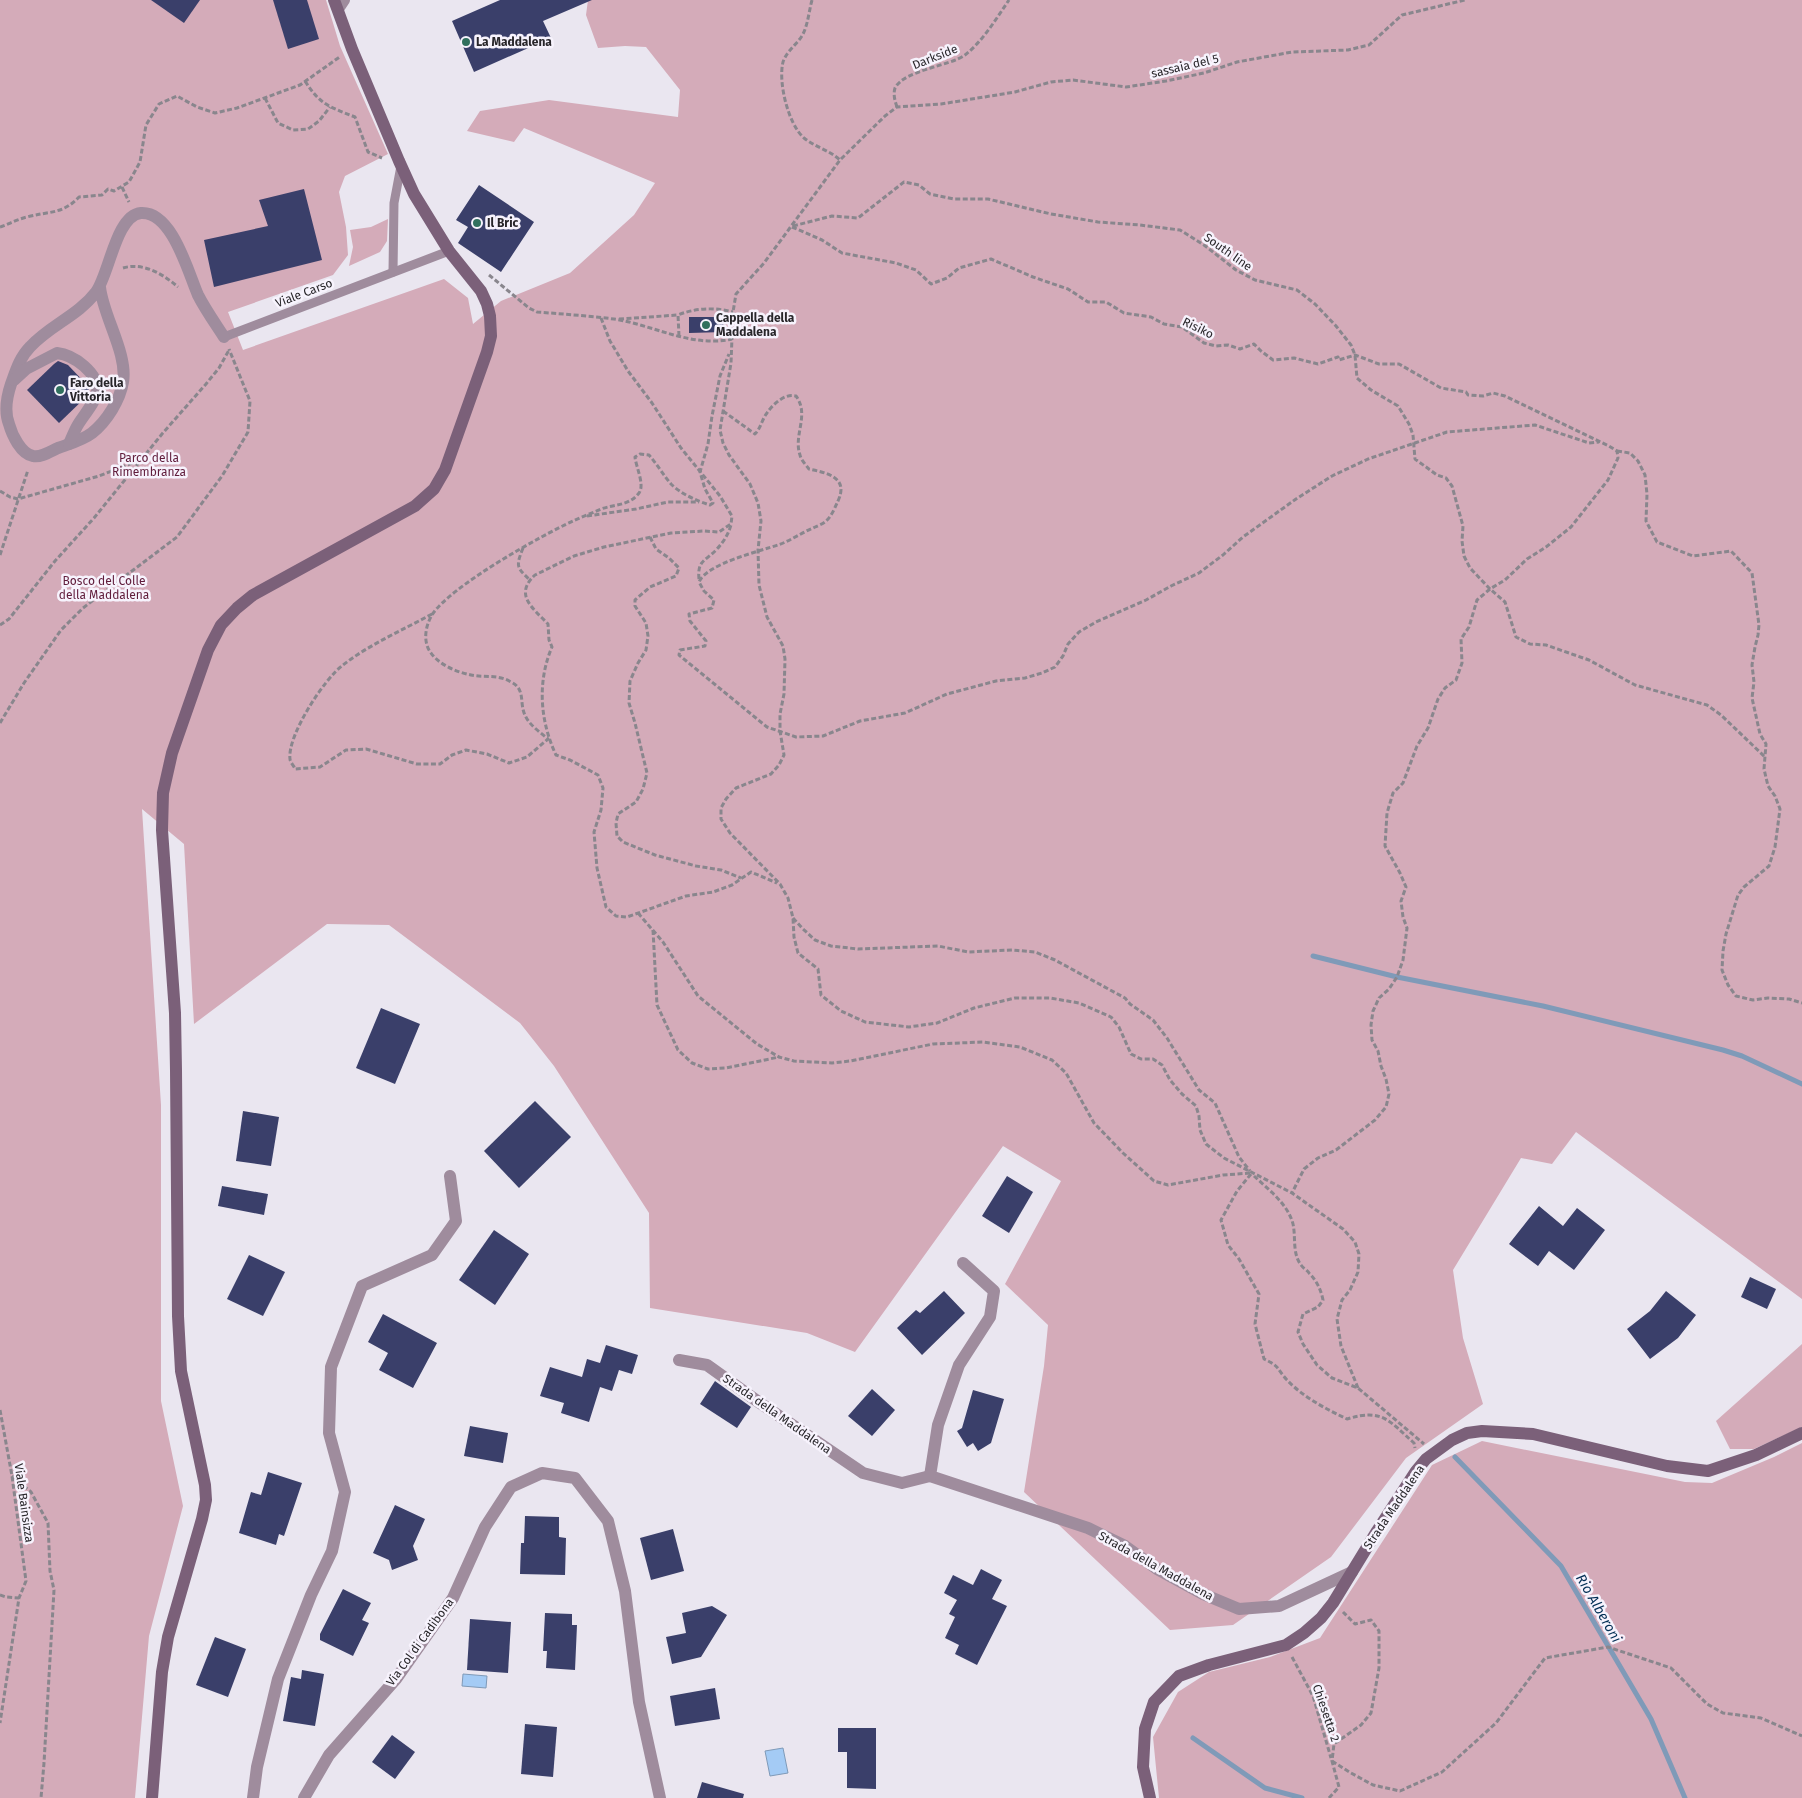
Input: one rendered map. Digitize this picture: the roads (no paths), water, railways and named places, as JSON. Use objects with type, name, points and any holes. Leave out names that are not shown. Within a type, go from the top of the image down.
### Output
[{"type":"street","points":[[152,1798],[162,1672],[168,1637],[206,1500],[205,1485],[181,1371],[178,1316],[175,1013],[162,830],[164,792],[172,753],[208,650],[222,626],[237,608],[253,595],[415,506],[434,489],[445,470],[487,352],[490,336],[490,316],[481,292],[449,251],[414,194],[352,49],[339,3]]},
{"type":"street","points":[[100,287],[102,301],[124,372],[123,382],[111,410],[92,433],[42,456],[33,456],[18,443],[9,425],[6,412],[18,363],[28,348],[41,336],[81,309],[100,287],[117,239],[128,221],[140,213],[153,214],[172,233],[199,296],[224,337]]},
{"type":"street","points":[[12,382],[26,369],[57,353],[62,353],[87,368],[95,378],[98,386],[97,396],[78,425],[69,444]]},
{"type":"street","points":[[253,1798],[257,1767],[278,1679],[310,1595],[332,1551],[345,1492],[329,1433],[331,1367],[362,1286],[432,1255],[456,1221],[450,1176]]},
{"type":"street","points":[[930,1476],[938,1424],[959,1365],[990,1317],[994,1291],[962,1263]]},
{"type":"street","name":"Strada della Maddalena","points":[[679,1360],[707,1365],[863,1473],[902,1483],[930,1476],[1088,1528],[1125,1546],[1157,1568],[1203,1594],[1239,1609],[1279,1606],[1352,1572]]},
{"type":"street","name":"Strada Maddalena","points":[[1150,1798],[1143,1767],[1145,1729],[1154,1702],[1179,1676],[1208,1665],[1286,1645],[1304,1633],[1321,1618],[1333,1603],[1376,1530],[1416,1471],[1426,1459],[1452,1440],[1467,1433],[1482,1431],[1533,1434],[1667,1466],[1708,1471],[1756,1455],[1802,1434]]},
{"type":"street","name":"Via Col di Cadibona","points":[[304,1798],[328,1755],[396,1679],[453,1598],[485,1527],[511,1487],[542,1473],[575,1478],[608,1521],[626,1591],[639,1702],[660,1798]]},
{"type":"lane","points":[[393,272],[394,203],[401,165]]},
{"type":"lane","name":"Viale Carso","points":[[224,337],[449,251]]},
{"type":"water","points":[[463,1674],[487,1676],[486,1688],[462,1686]]},
{"type":"water","points":[[783,1748],[788,1773],[770,1776],[765,1751]]},
{"type":"waterway","points":[[1313,956],[1397,977],[1543,1006],[1723,1050],[1742,1056],[1802,1084]]},
{"type":"waterway","name":"Rio Alberoni","points":[[1455,1457],[1561,1566],[1651,1719],[1685,1798]]},
{"type":"waterway","points":[[1193,1738],[1265,1788],[1302,1798]]},
{"type":"place","name":"La Maddalena","points":[[466,42]]},
{"type":"place","name":"Il Bric","points":[[477,223]]},
{"type":"place","name":"Cappella della Maddalena","points":[[706,325]]},
{"type":"place","name":"Faro della Vittoria","points":[[60,390]]},
{"type":"park label","name":"Parco della Rimembranza","points":[[149,465]]},
{"type":"park label","name":"Bosco del Colle della Maddalena","points":[[104,588]]}]
